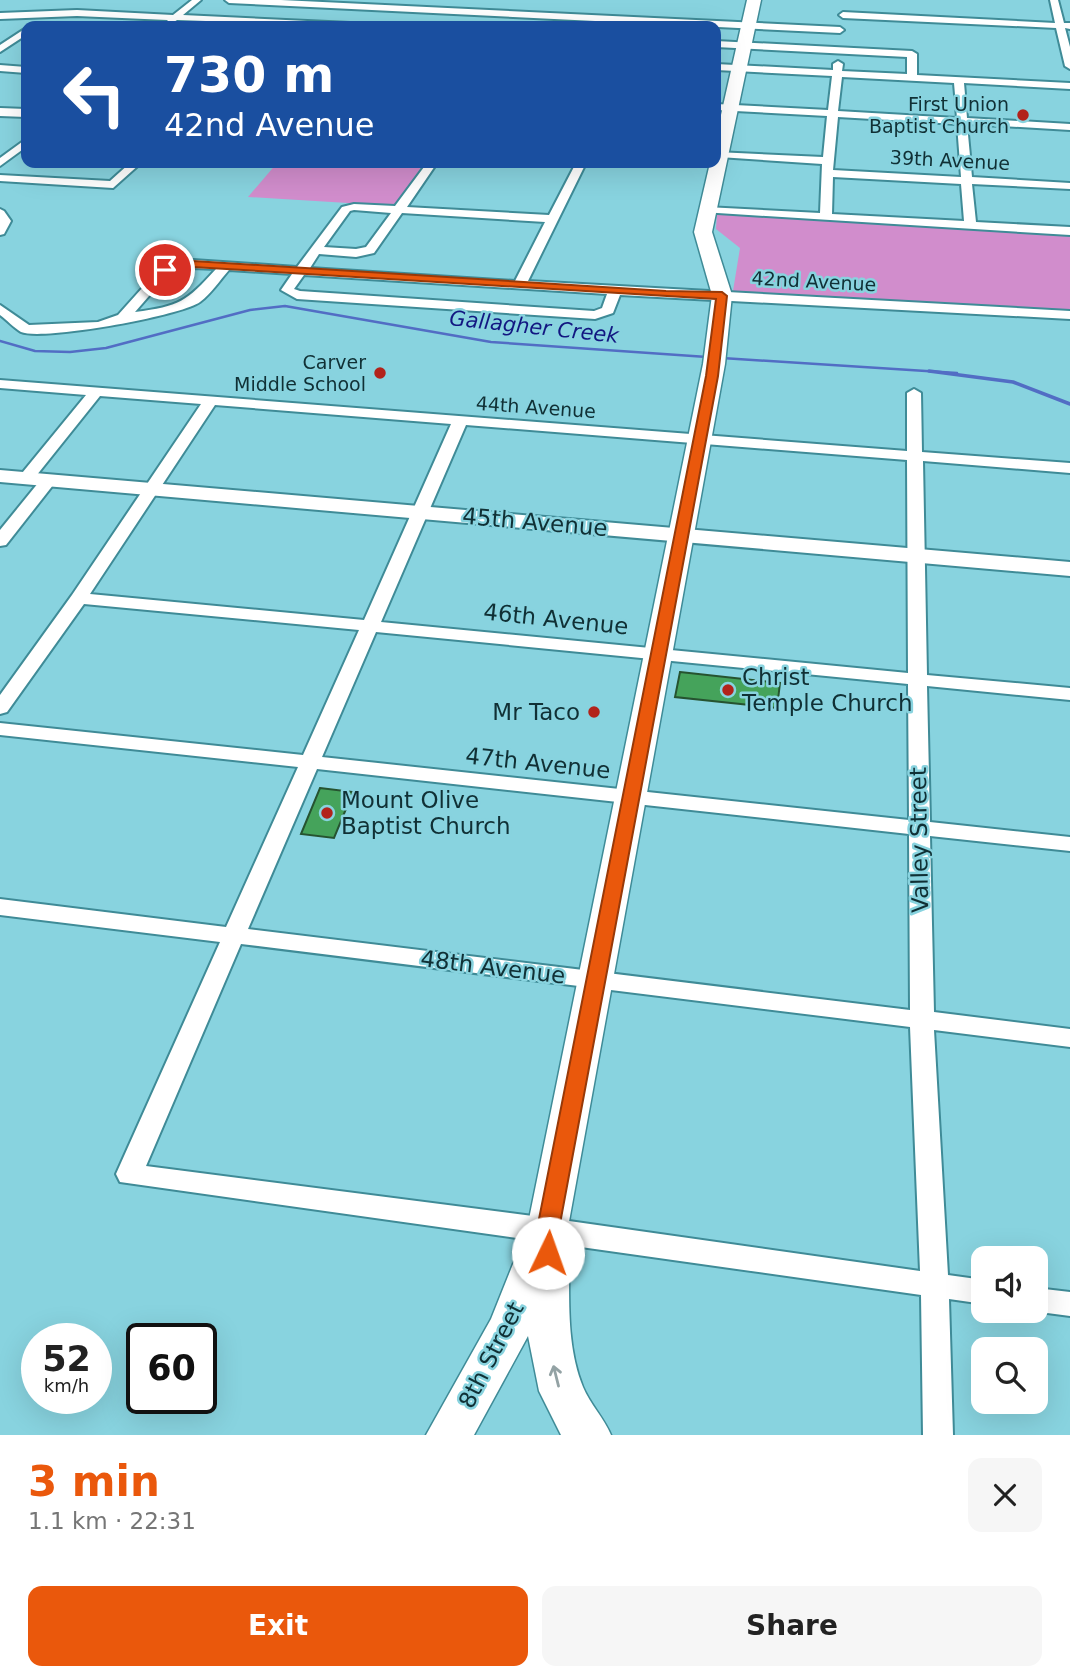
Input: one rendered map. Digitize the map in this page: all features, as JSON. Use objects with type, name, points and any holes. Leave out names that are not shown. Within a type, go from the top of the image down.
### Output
[{"type":"main road","name":"8th Street","points":[[723,108],[738,68],[754,0]]},
{"type":"main road","name":"8th Street","points":[[449,1435],[510,1328],[548,1229],[715,357],[722,296],[707,253],[703,232],[714,168]]},
{"type":"main road","points":[[548,1229],[552,1359],[557,1383],[576,1422],[588,1435]]},
{"type":"street","points":[[171,21],[197,0]]},
{"type":"street","points":[[229,0],[415,9],[527,11],[622,21]]},
{"type":"street","points":[[408,18],[423,0]]},
{"type":"street","points":[[826,218],[827,167],[845,0]]},
{"type":"street","points":[[1054,0],[1066,25],[1070,66]]},
{"type":"street","points":[[279,21],[299,2]]},
{"type":"street","points":[[520,21],[527,11]]},
{"type":"street","points":[[843,15],[917,14],[1066,25]]},
{"type":"street","points":[[42,21],[51,15]]},
{"type":"street","points":[[0,16],[176,17],[233,21]]},
{"type":"street","points":[[721,25],[840,30]]},
{"type":"street","points":[[0,49],[21,35]]},
{"type":"street","points":[[721,44],[912,54],[912,78]]},
{"type":"street","points":[[721,67],[1070,86]]},
{"type":"street","points":[[0,68],[21,70]]},
{"type":"street","points":[[959,80],[970,227]]},
{"type":"street","points":[[723,108],[1070,127]]},
{"type":"street","points":[[0,112],[21,113]]},
{"type":"street","points":[[0,145],[21,144]]},
{"type":"street","points":[[0,163],[21,146]]},
{"type":"street","name":"39th Avenue","points":[[721,154],[965,180],[1070,186]]},
{"type":"street","points":[[0,178],[113,185],[131,168]]},
{"type":"street","points":[[315,250],[356,253],[370,250],[429,168]]},
{"type":"street","points":[[520,285],[578,168]]},
{"type":"street","points":[[551,219],[400,209],[345,209],[287,290],[297,295],[595,315],[608,310],[615,291]]},
{"type":"street","points":[[706,210],[1070,231]]},
{"type":"street","points":[[0,213],[5,221],[0,231]]},
{"type":"street","name":"42nd Avenue","points":[[123,318],[165,270],[183,264],[615,291],[1070,315]]},
{"type":"street","points":[[0,309],[26,329],[87,328],[123,318],[166,312],[195,300],[226,266]]},
{"type":"street","name":"44th Avenue","points":[[0,384],[1070,468]]},
{"type":"street","points":[[26,478],[96,392]]},
{"type":"street","name":"Valley Street","points":[[914,393],[922,1022],[935,1286],[938,1435]]},
{"type":"street","points":[[0,708],[79,598],[211,400]]},
{"type":"street","points":[[460,421],[129,1174],[548,1229],[971,1290]]},
{"type":"street","name":"45th Avenue","points":[[0,475],[1070,569]]},
{"type":"street","points":[[0,541],[50,480]]},
{"type":"street","name":"46th Avenue","points":[[79,598],[1070,694]]},
{"type":"street","name":"47th Avenue","points":[[0,729],[1070,844]]},
{"type":"street","name":"48th Avenue","points":[[0,907],[922,1022],[1070,1038]]},
{"type":"street","points":[[1048,1301],[1070,1304]]},
{"type":"shaded area","points":[[273,168],[421,168],[397,206],[248,197]]},
{"type":"shaded area","points":[[717,213],[1070,233],[1070,312],[733,291],[740,248],[716,229]]},
{"type":"building","name":"Christ Temple Church","points":[[680,672],[780,683],[777,708],[675,697]]},
{"type":"building","name":"Mount Olive Baptist Church","points":[[320,788],[353,792],[334,838],[301,834]]},
{"type":"waterway","name":"Gallagher Creek","points":[[0,341],[35,351],[70,352],[106,348],[250,310],[285,306],[491,342],[707,357]]},
{"type":"waterway","name":"Gallagher Creek","points":[[722,358],[932,371]]},
{"type":"waterway","name":"Gallagher Creek","points":[[932,371],[957,373]]},
{"type":"waterway","name":"Gallagher Creek","points":[[932,371],[1013,382],[1070,404]]},
{"type":"place","name":"First Union Baptist Church","points":[[1023,115]]},
{"type":"place","name":"Carver Middle School","points":[[380,373]]},
{"type":"place","name":"Christ Temple Church","points":[[728,690]]},
{"type":"place","name":"Mr Taco","points":[[594,712]]},
{"type":"place","name":"Mount Olive Baptist Church","points":[[327,813]]},
{"type":"route","points":[[165,270],[193,264],[722,296],[712,376],[548,1229],[548,1253]]}]
